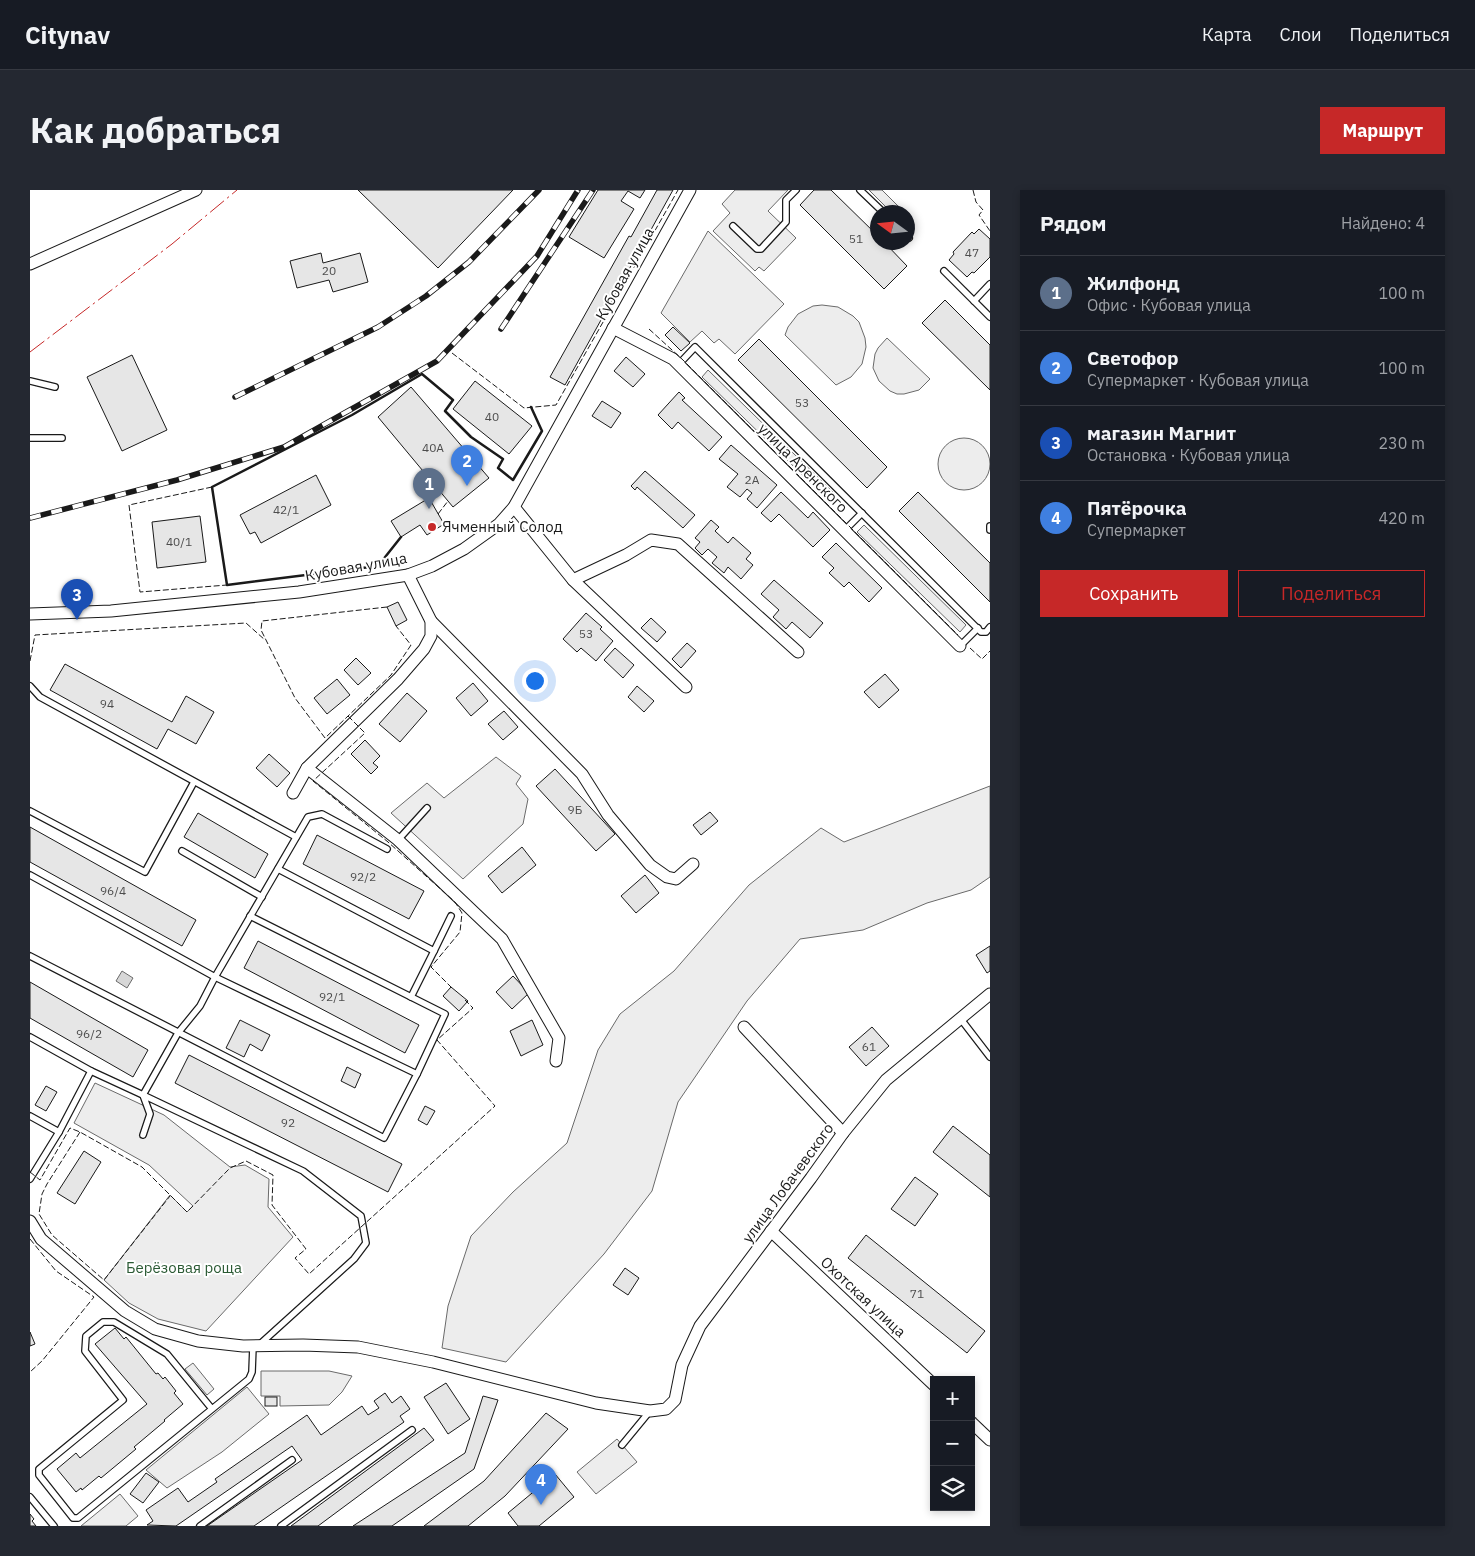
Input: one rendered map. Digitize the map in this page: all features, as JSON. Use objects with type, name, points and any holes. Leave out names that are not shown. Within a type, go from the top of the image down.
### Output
[{"type":"street","points":[[30,264],[196,190]]},
{"type":"street","name":"Кубовая улица","points":[[30,614],[111,611],[299,592],[408,575],[432,566],[464,550],[499,524],[514,507],[527,487],[690,190]]},
{"type":"street","name":"улица Аренского","points":[[613,328],[670,356],[679,364],[960,646]]},
{"type":"street","points":[[514,507],[573,580],[686,687]]},
{"type":"street","points":[[573,580],[626,555],[652,540],[678,544],[798,652]]},
{"type":"street","points":[[408,575],[431,621],[582,774],[608,815],[650,865],[667,876],[676,879],[694,864]]},
{"type":"street","points":[[293,793],[307,768],[398,679],[424,649],[431,636],[431,621]]},
{"type":"street","points":[[307,768],[398,840],[502,939],[559,1038],[556,1061]]},
{"type":"street","name":"улица Лобачевского","points":[[650,1411],[666,1410],[675,1400],[682,1365],[700,1326],[843,1134],[886,1080],[990,994]]},
{"type":"street","points":[[744,1028],[843,1134]]},
{"type":"street","points":[[30,1220],[41,1239],[125,1311],[154,1329],[198,1341],[255,1346],[358,1347],[433,1362],[596,1403],[650,1411]]},
{"type":"street","name":"Охотская улица","points":[[771,1231],[930,1382]]},
{"type":"street","points":[[975,1426],[990,1440]]},
{"type":"lane","points":[[733,226],[756,249],[761,249],[786,222],[786,200],[796,190]]},
{"type":"lane","points":[[860,190],[876,205]]},
{"type":"lane","points":[[944,271],[990,317]]},
{"type":"lane","points":[[974,301],[990,284]]},
{"type":"lane","points":[[679,364],[695,347],[978,628],[983,632],[990,627]]},
{"type":"lane","points":[[30,381],[55,387]]},
{"type":"lane","points":[[30,438],[62,438]]},
{"type":"lane","points":[[844,530],[862,513]]},
{"type":"lane","points":[[960,646],[978,628]]},
{"type":"lane","points":[[30,686],[40,697],[296,837]]},
{"type":"lane","points":[[30,811],[145,872],[194,782]]},
{"type":"lane","points":[[398,840],[428,808]]},
{"type":"lane","points":[[143,1095],[178,1034],[200,1006],[308,817],[322,814],[387,849]]},
{"type":"lane","points":[[182,851],[262,896]]},
{"type":"lane","points":[[278,869],[434,951]]},
{"type":"lane","points":[[30,875],[215,977],[417,1074]]},
{"type":"lane","points":[[30,956],[178,1034],[384,1138],[446,1014],[250,916]]},
{"type":"lane","points":[[411,997],[451,916]]},
{"type":"lane","points":[[960,1018],[990,1057]]},
{"type":"lane","points":[[30,1037],[91,1071],[303,1171],[361,1216],[366,1243],[354,1259],[255,1346],[251,1376],[212,1409],[78,1518],[73,1518],[39,1475],[39,1469],[123,1400],[85,1351],[86,1336],[103,1322],[114,1322],[167,1354],[212,1409]]},
{"type":"lane","points":[[30,1179],[59,1132],[91,1071]]},
{"type":"lane","points":[[143,1095],[150,1114],[143,1135]]},
{"type":"lane","points":[[30,1116],[59,1132]]},
{"type":"lane","points":[[622,1445],[650,1411]]},
{"type":"lane","points":[[281,1526],[412,1430]]},
{"type":"lane","points":[[200,1526],[292,1460]]},
{"type":"lane","points":[[30,1497],[54,1526]]},
{"type":"shaded area","points":[[735,190],[788,190],[768,211],[796,238],[764,271],[759,267],[755,271],[713,231],[730,213],[722,204]]},
{"type":"shaded area","points":[[869,190],[882,190],[897,205],[884,205]]},
{"type":"shaded area","points":[[708,231],[784,304],[735,354],[719,339],[714,343],[702,331],[690,342],[661,313]]},
{"type":"shaded area","points":[[813,306],[838,307],[853,316],[859,322],[865,338],[866,347],[862,364],[851,377],[836,385],[785,335],[788,327],[798,314]]},
{"type":"shaded area","points":[[887,338],[930,379],[919,390],[897,394],[890,391],[879,381],[873,368],[875,354]]},
{"type":"shaded area","points":[[708,370],[833,492],[826,498],[702,377]]},
{"type":"shaded area","points":[[964,438],[974,440],[982,446],[988,454],[990,464],[988,474],[982,482],[974,488],[964,490],[954,488],[946,482],[940,474],[938,464],[940,454],[946,446],[954,440]]},
{"type":"shaded area","points":[[864,525],[966,625],[960,632],[857,532]]},
{"type":"shaded area","points":[[496,757],[521,776],[516,784],[528,799],[523,824],[463,879],[391,813],[427,783],[444,798]]},
{"type":"shaded area","points":[[990,786],[990,877],[971,890],[927,903],[863,930],[800,939],[747,1001],[678,1102],[652,1191],[604,1254],[506,1362],[442,1348],[448,1306],[471,1236],[513,1192],[567,1143],[598,1050],[620,1014],[674,971],[749,885],[821,828],[844,842]]},
{"type":"shaded area","points":[[122,971],[133,978],[127,988],[116,981]]},
{"type":"shaded area","name":"Берёзовая роща","points":[[95,1083],[164,1115],[230,1167],[245,1165],[269,1179],[268,1207],[293,1237],[206,1331],[158,1319],[129,1303],[104,1280],[170,1195],[187,1212],[193,1206],[149,1165],[74,1123]]},
{"type":"shaded area","points":[[193,1363],[214,1389],[207,1395],[185,1369]]},
{"type":"shaded area","points":[[261,1371],[329,1371],[352,1376],[342,1392],[329,1405],[280,1406],[280,1396],[261,1396]]},
{"type":"shaded area","points":[[247,1387],[269,1414],[222,1452],[167,1488],[146,1470]]},
{"type":"shaded area","points":[[617,1439],[637,1462],[596,1494],[577,1472]]},
{"type":"shaded area","points":[[120,1494],[138,1516],[126,1526],[81,1526]]},
{"type":"building","points":[[358,190],[513,190],[438,268]]},
{"type":"building","points":[[598,190],[645,190],[640,198],[628,191],[621,201],[634,209],[604,258],[569,237]]},
{"type":"building","points":[[657,190],[673,190],[565,385],[550,377]]},
{"type":"building","points":[[814,190],[831,190],[870,228],[870,250],[892,250],[907,266],[884,289],[800,205]]},
{"type":"building","points":[[979,229],[990,239],[990,257],[974,273],[972,272],[967,277],[949,260],[954,254],[953,252],[972,232],[974,234]]},
{"type":"building","points":[[321,253],[323,263],[360,253],[368,282],[333,292],[329,280],[297,288],[290,261]]},
{"type":"building","points":[[945,300],[990,345],[990,390],[922,323]]},
{"type":"building","points":[[673,327],[690,343],[681,351],[665,335]]},
{"type":"building","points":[[759,339],[887,467],[867,488],[738,360]]},
{"type":"building","points":[[132,355],[167,430],[122,451],[87,377]]},
{"type":"building","points":[[626,357],[645,374],[633,387],[614,371]]},
{"type":"building","points":[[475,381],[532,426],[509,454],[453,409]]},
{"type":"building","points":[[411,387],[489,478],[453,507],[378,417]]},
{"type":"building","points":[[679,392],[685,398],[682,400],[722,437],[709,451],[678,422],[672,429],[658,415]]},
{"type":"building","points":[[602,401],[621,413],[611,428],[592,416]]},
{"type":"building","points":[[731,445],[777,485],[757,508],[747,499],[752,493],[747,489],[740,497],[727,487],[738,474],[719,459]]},
{"type":"building","points":[[645,471],[695,515],[683,528],[637,487],[635,490],[631,486]]},
{"type":"building","points":[[316,475],[331,505],[261,543],[255,532],[250,534],[240,515]]},
{"type":"building","points":[[781,492],[808,518],[813,512],[830,530],[813,547],[779,514],[771,522],[761,513]]},
{"type":"building","points":[[918,492],[990,563],[990,602],[899,511]]},
{"type":"building","points":[[429,498],[444,524],[427,535],[420,525],[401,537],[391,521]]},
{"type":"building","points":[[200,516],[206,562],[157,568],[152,522]]},
{"type":"building","points":[[711,520],[719,527],[715,531],[728,543],[733,537],[751,553],[746,559],[753,565],[741,579],[728,567],[724,573],[712,563],[717,557],[708,549],[702,555],[695,548],[700,542],[695,538]]},
{"type":"building","points":[[836,543],[882,588],[869,602],[849,582],[844,587],[829,573],[834,568],[822,557]]},
{"type":"building","points":[[774,580],[823,623],[810,638],[792,622],[786,629],[773,617],[779,610],[761,594]]},
{"type":"building","points":[[398,602],[407,620],[396,626],[387,607]]},
{"type":"building","points":[[586,613],[602,627],[600,629],[613,641],[596,661],[581,648],[577,652],[563,639]]},
{"type":"building","points":[[651,618],[666,632],[657,642],[641,628]]},
{"type":"building","points":[[687,643],[696,651],[681,668],[672,659]]},
{"type":"building","points":[[615,648],[634,665],[623,678],[604,660]]},
{"type":"building","points":[[356,658],[371,673],[358,685],[344,670]]},
{"type":"building","points":[[65,664],[172,722],[186,696],[214,712],[196,744],[168,729],[157,749],[50,690]]},
{"type":"building","points":[[885,674],[899,690],[879,708],[864,692]]},
{"type":"building","points":[[337,679],[350,695],[327,714],[314,698]]},
{"type":"building","points":[[473,683],[488,701],[471,716],[456,698]]},
{"type":"building","points":[[637,686],[654,701],[644,712],[628,697]]},
{"type":"building","points":[[407,693],[427,711],[400,742],[379,724]]},
{"type":"building","points":[[504,711],[518,727],[503,740],[488,724]]},
{"type":"building","points":[[365,740],[380,756],[373,763],[378,767],[371,774],[351,754]]},
{"type":"building","points":[[269,754],[290,773],[277,787],[256,768]]},
{"type":"building","points":[[555,769],[615,834],[596,851],[536,786]]},
{"type":"building","points":[[710,812],[718,821],[701,835],[693,825]]},
{"type":"building","points":[[198,813],[268,854],[255,878],[184,837]]},
{"type":"building","points":[[30,827],[196,920],[182,946],[30,862]]},
{"type":"building","points":[[317,835],[424,891],[409,919],[303,864]]},
{"type":"building","points":[[522,847],[536,865],[502,893],[488,876]]},
{"type":"building","points":[[645,875],[659,893],[636,913],[621,896]]},
{"type":"building","points":[[258,941],[419,1025],[405,1053],[244,968]]},
{"type":"building","points":[[990,946],[990,971],[987,973],[976,955]]},
{"type":"building","points":[[513,976],[529,993],[512,1009],[496,992]]},
{"type":"building","points":[[30,982],[148,1050],[133,1077],[30,1018]]},
{"type":"building","points":[[451,987],[468,1001],[459,1011],[443,996]]},
{"type":"building","points":[[240,1020],[270,1035],[262,1051],[250,1044],[244,1057],[226,1048]]},
{"type":"building","points":[[532,1020],[543,1045],[521,1056],[510,1031]]},
{"type":"building","points":[[872,1027],[889,1046],[866,1066],[849,1047]]},
{"type":"building","points":[[189,1055],[402,1164],[388,1192],[175,1083]]},
{"type":"building","points":[[347,1067],[361,1074],[355,1088],[341,1081]]},
{"type":"building","points":[[46,1086],[57,1092],[46,1111],[35,1105]]},
{"type":"building","points":[[425,1106],[435,1111],[427,1125],[418,1120]]},
{"type":"building","points":[[953,1126],[990,1155],[990,1197],[933,1152]]},
{"type":"building","points":[[84,1151],[101,1162],[75,1204],[57,1193]]},
{"type":"building","points":[[915,1177],[938,1194],[915,1226],[891,1209]]},
{"type":"building","points":[[866,1235],[985,1331],[967,1353],[848,1258]]},
{"type":"building","points":[[625,1268],[639,1278],[628,1295],[613,1285]]},
{"type":"building","points":[[115,1328],[124,1339],[126,1337],[156,1374],[158,1373],[163,1379],[165,1377],[183,1404],[134,1447],[136,1449],[101,1478],[99,1476],[82,1490],[81,1488],[76,1492],[57,1469],[76,1453],[80,1458],[147,1404],[95,1344]]},
{"type":"building","points":[[30,1332],[35,1344],[30,1346]]},
{"type":"building","points":[[446,1383],[470,1419],[448,1434],[424,1397]]},
{"type":"building","points":[[385,1393],[392,1403],[401,1396],[410,1409],[400,1416],[404,1422],[254,1526],[207,1526],[302,1460],[292,1446],[176,1526],[147,1525],[153,1521],[146,1510],[178,1488],[188,1502],[217,1482],[215,1479],[307,1415],[321,1435],[362,1406],[368,1415],[379,1408],[374,1401]]},
{"type":"building","points":[[483,1396],[498,1400],[474,1469],[392,1526],[353,1526],[465,1453]]},
{"type":"building","points":[[265,1397],[277,1397],[277,1406],[265,1406]]},
{"type":"building","points":[[546,1413],[568,1429],[505,1496],[468,1526],[424,1526],[484,1481]]},
{"type":"building","points":[[424,1428],[434,1440],[318,1526],[291,1526]]},
{"type":"building","points":[[146,1473],[159,1482],[143,1503],[130,1494]]},
{"type":"building","points":[[555,1474],[574,1497],[539,1526],[518,1526],[508,1513]]},
{"type":"building","points":[[30,1514],[34,1519],[32,1521],[36,1526],[30,1526]]},
{"type":"railway","points":[[235,397],[378,327],[426,296],[469,262],[539,190]]},
{"type":"railway","points":[[30,518],[177,480],[284,447],[437,361],[537,256],[578,190]]},
{"type":"railway","points":[[501,329],[593,190]]},
{"type":"fence","points":[[452,353],[524,408],[556,405],[678,190]]},
{"type":"fence","points":[[973,190],[976,202],[983,210],[979,215],[990,231]]},
{"type":"fence","points":[[649,329],[683,360],[958,635]]},
{"type":"fence","points":[[212,487],[129,505],[140,592],[227,585]]},
{"type":"fence","points":[[438,514],[448,501]]},
{"type":"fence","points":[[387,607],[262,621],[261,630],[295,698],[325,738],[391,675],[411,645],[396,626]]},
{"type":"fence","points":[[30,661],[35,635],[246,623],[265,640]]},
{"type":"fence","points":[[970,648],[982,659],[990,651]]},
{"type":"fence","points":[[348,716],[365,733],[313,781],[388,842],[455,902],[462,913],[460,932],[431,967],[452,988]]},
{"type":"fence","points":[[30,1172],[40,1180],[70,1128],[142,1167],[187,1212],[230,1168],[246,1161],[273,1175],[272,1205],[306,1249],[295,1258],[309,1274],[495,1106],[437,1040],[473,1008],[465,1000]]},
{"type":"fence","points":[[80,1132],[47,1184],[42,1194],[39,1214],[52,1235],[104,1280],[170,1196]]},
{"type":"fence","points":[[30,1239],[56,1271],[94,1297],[42,1361],[30,1372]]},
{"type":"wall","points":[[401,537],[378,566],[227,585],[212,487],[352,415],[422,374],[453,400],[445,411],[471,437],[503,459],[498,468],[513,480],[542,431],[531,407]]},
{"type":"power","points":[[30,352],[172,244],[237,190]]},
{"type":"place","name":"Светофор","points":[[467,486]]},
{"type":"place","name":"Жилфонд","points":[[429,509]]},
{"type":"place","name":"Ячменный Солод","points":[[432,527]]},
{"type":"place","name":"магазин Магнит","points":[[77,620]]},
{"type":"place","name":"Пятёрочка","points":[[541,1505]]}]
